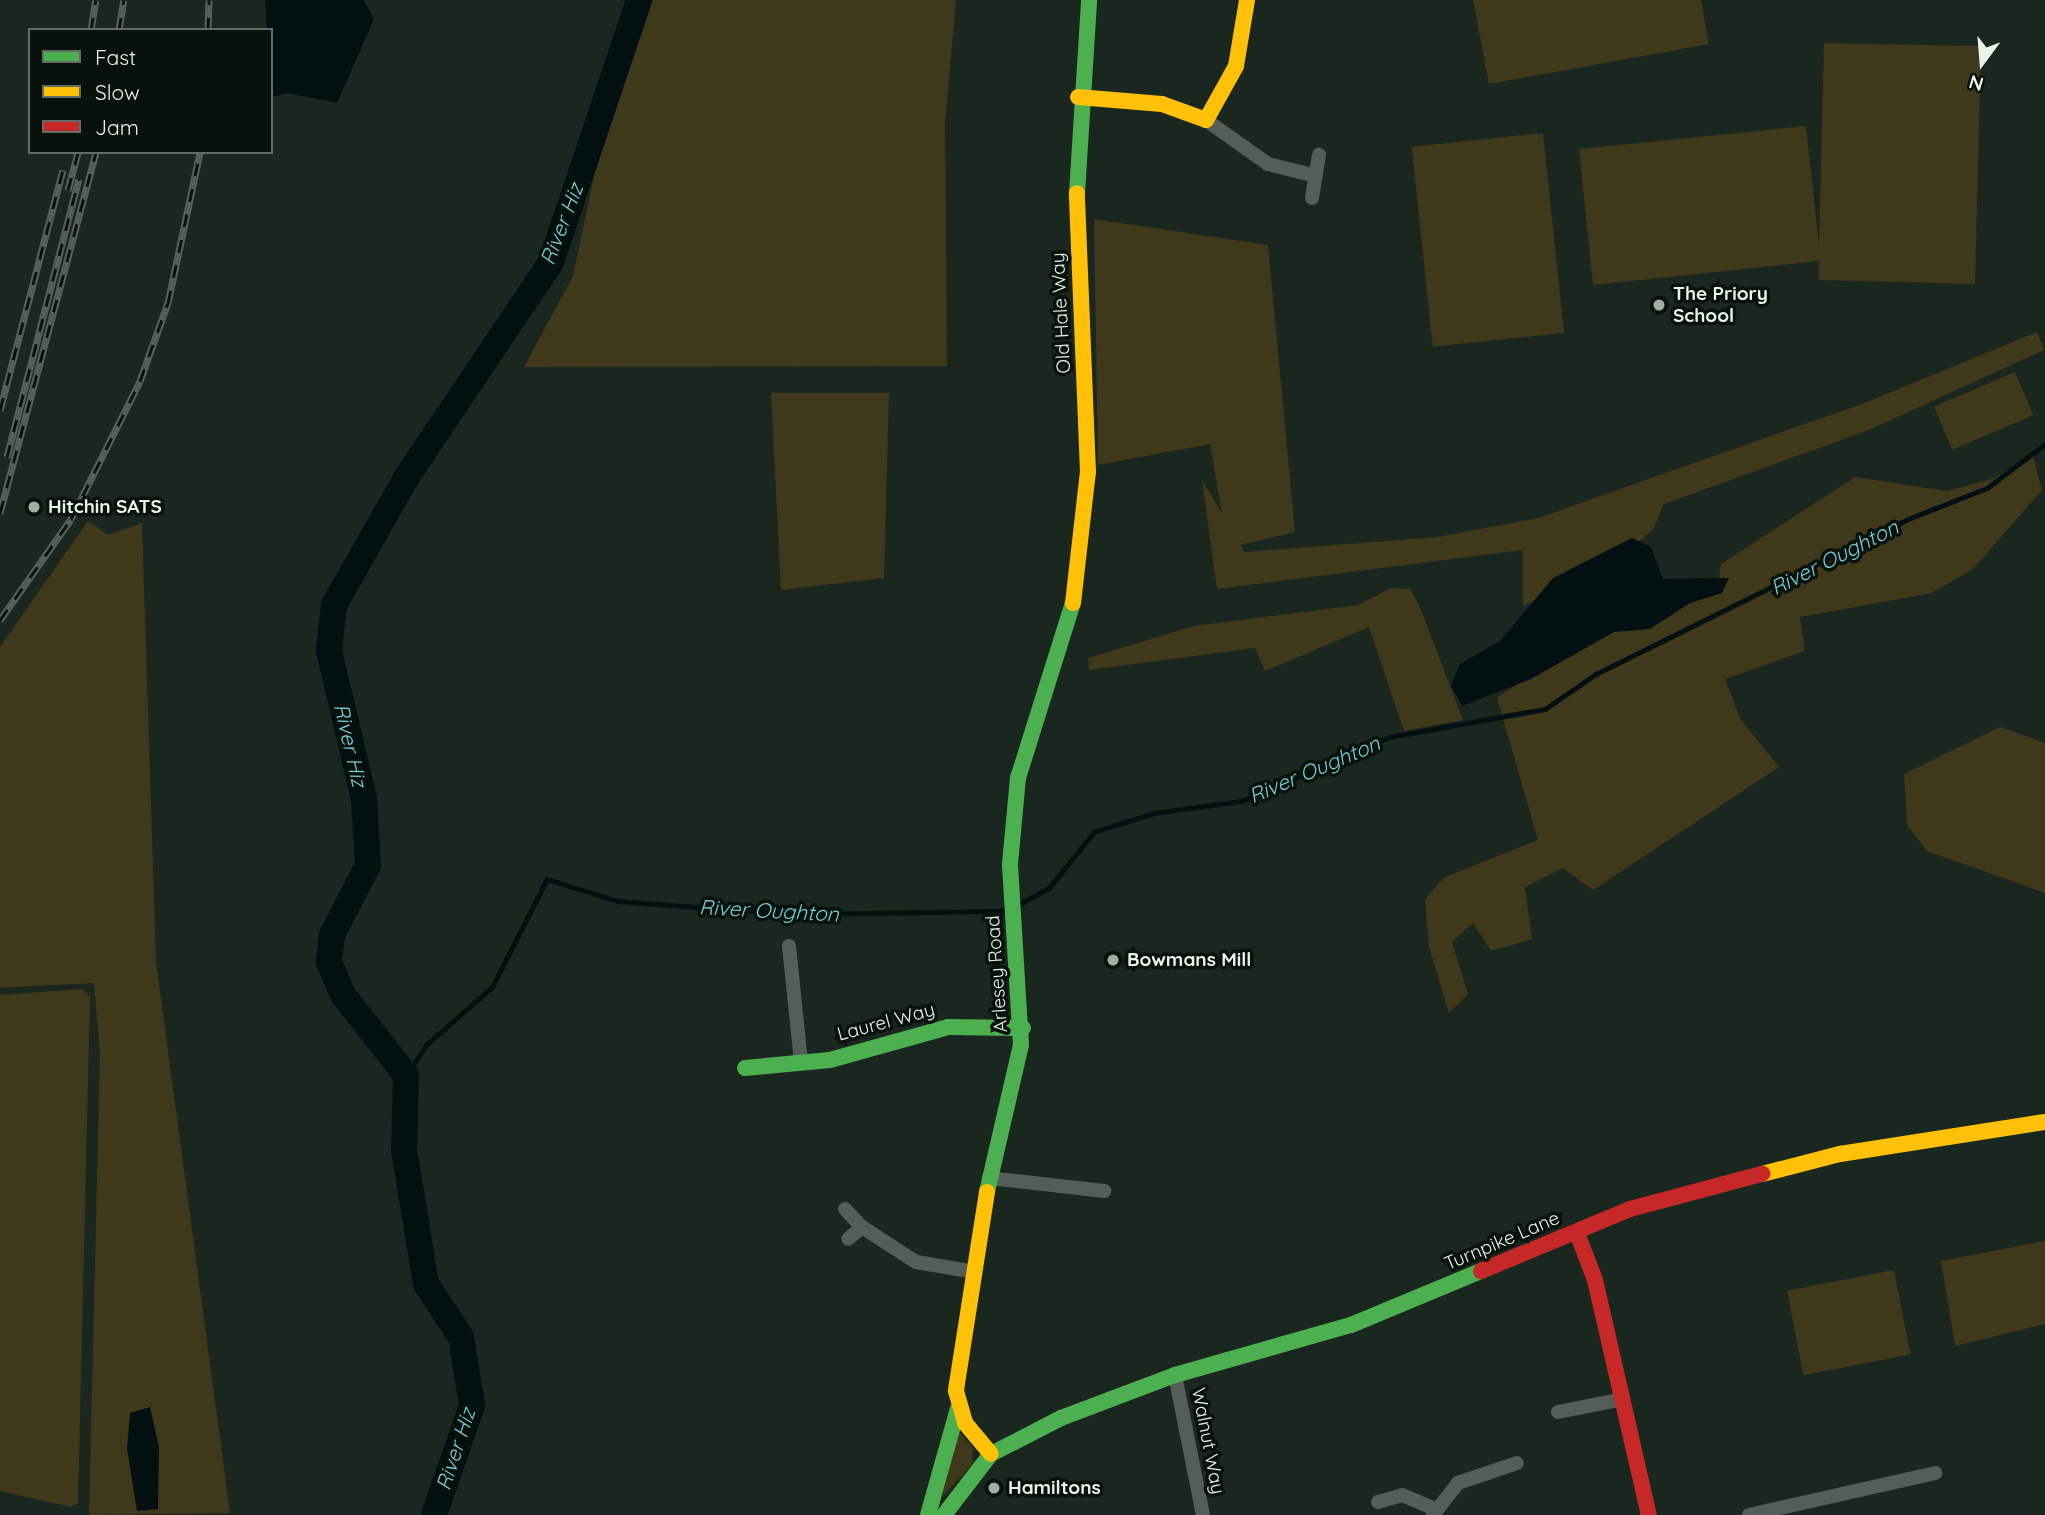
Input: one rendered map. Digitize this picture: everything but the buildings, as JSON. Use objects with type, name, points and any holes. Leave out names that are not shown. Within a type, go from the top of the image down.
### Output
[{"type":"street","name":"Old Hale Way","points":[[1070,623],[1088,472],[1078,97],[1089,0]]},
{"type":"street","points":[[1206,120],[1236,66],[1247,0]]},
{"type":"street","points":[[1078,97],[1163,104],[1206,120],[1268,164],[1316,176]]},
{"type":"street","points":[[1312,198],[1319,155]]},
{"type":"street","name":"Arlesey Road","points":[[928,1515],[958,1408],[989,1178],[1023,1027],[1010,863],[1018,778],[1070,623]]},
{"type":"street","points":[[789,946],[801,1063]]},
{"type":"street","name":"Laurel Way","points":[[745,1068],[801,1063],[948,1027],[1023,1027]]},
{"type":"street","name":"Turnpike Lane","points":[[991,1454],[1061,1418],[1175,1375],[1351,1325],[1630,1209],[1738,1177],[2045,1122]]},
{"type":"street","points":[[989,1178],[1104,1191]]},
{"type":"street","points":[[845,1209],[862,1227],[916,1262],[975,1272]]},
{"type":"street","points":[[848,1239],[862,1227]]},
{"type":"street","points":[[1577,1233],[1595,1280],[1648,1515]]},
{"type":"street","name":"Walnut Way","points":[[1175,1375],[1202,1515]]},
{"type":"street","points":[[1558,1412],[1623,1399]]},
{"type":"street","points":[[944,1515],[991,1454],[958,1408]]},
{"type":"street","points":[[1378,1502],[1402,1495],[1434,1512],[1458,1483],[1517,1463]]},
{"type":"street","points":[[1749,1515],[1936,1473]]},
{"type":"shaded area","points":[[265,0],[364,0],[374,19],[337,103],[287,93],[273,96],[273,28],[267,28]]},
{"type":"shaded area","points":[[631,0],[956,0],[945,123],[947,366],[524,367],[573,276]]},
{"type":"shaded area","points":[[1473,0],[1701,0],[1709,44],[1489,84]]},
{"type":"shaded area","points":[[1824,43],[1981,46],[1975,284],[1819,280],[1819,261],[1593,285],[1579,149],[1806,126],[1819,245]]},
{"type":"shaded area","points":[[1543,133],[1564,333],[1433,347],[1412,147]]},
{"type":"shaded area","points":[[1094,219],[1268,245],[1295,532],[1240,545],[1244,552],[1438,537],[1538,518],[1862,404],[2037,332],[2044,350],[1869,430],[1664,504],[1653,530],[1605,570],[1523,606],[1523,550],[1217,589],[1202,480],[1222,513],[1210,444],[1098,465]]},
{"type":"shaded area","points":[[2015,372],[2033,415],[1952,450],[1934,406]]},
{"type":"shaded area","points":[[771,393],[889,393],[884,578],[781,590]]},
{"type":"shaded area","points":[[2033,456],[2042,490],[1973,569],[1932,593],[1800,617],[1805,651],[1725,679],[1741,720],[1779,767],[1593,890],[1563,868],[1525,887],[1532,939],[1491,951],[1473,923],[1452,942],[1468,994],[1449,1013],[1429,947],[1425,900],[1443,878],[1538,840],[1497,698],[1587,635],[1718,585],[1721,564],[1855,477],[1947,491],[1992,479]]},
{"type":"shaded area","points":[[88,521],[108,535],[142,523],[156,961],[230,1513],[89,1515],[100,1053],[94,983],[0,988],[0,647]]},
{"type":"shaded area","points":[[1632,538],[1651,547],[1663,579],[1729,578],[1722,593],[1690,603],[1650,629],[1614,632],[1531,679],[1462,706],[1451,685],[1460,664],[1500,641],[1553,578]]},
{"type":"shaded area","points":[[1391,588],[1410,589],[1419,605],[1463,720],[1404,731],[1369,627],[1265,671],[1255,648],[1089,670],[1088,658],[1194,626],[1358,605]]},
{"type":"shaded area","points":[[2000,727],[2045,743],[2045,893],[1927,851],[1907,825],[1904,774]]},
{"type":"shaded area","points":[[82,989],[90,997],[78,1503],[71,1507],[0,1491],[0,995]]},
{"type":"shaded area","points":[[2045,1241],[2045,1324],[1955,1346],[1941,1261]]},
{"type":"shaded area","points":[[1894,1270],[1910,1354],[1803,1375],[1787,1291]]},
{"type":"shaded area","points":[[150,1407],[159,1447],[158,1509],[137,1511],[127,1449],[130,1413]]},
{"type":"shaded area","points":[[959,1432],[973,1448],[972,1465],[942,1497]]},
{"type":"waterway","name":"River Hiz","points":[[434,1515],[472,1405],[461,1337],[426,1284],[404,1150],[406,1075],[343,995],[329,962],[332,935],[368,865],[364,799],[329,651],[334,605],[406,478],[551,262],[639,0]]},
{"type":"waterway","name":"River Oughton","points":[[1018,905],[1049,888],[1094,832],[1154,813],[1242,801],[1389,737],[1545,709],[1596,674],[1908,519],[1987,488],[2045,444]]},
{"type":"waterway","name":"River Oughton","points":[[406,1075],[426,1045],[492,987],[547,879],[617,901],[711,908],[807,914],[1007,911]]},
{"type":"railway","points":[[91,28],[96,0]]},
{"type":"railway","points":[[119,28],[124,0]]},
{"type":"railway","points":[[208,28],[209,0]]},
{"type":"railway","points":[[68,190],[77,154]]},
{"type":"railway","points":[[0,513],[95,154]]},
{"type":"railway","points":[[0,620],[71,519],[140,381],[168,303],[200,154]]},
{"type":"railway","points":[[0,410],[63,170]]},
{"type":"railway","points":[[7,457],[79,179]]},
{"type":"traffic: fast","points":[[1077,193],[1089,0]]},
{"type":"traffic: fast","points":[[987,1192],[1021,1045],[1010,864],[1018,778],[1073,603]]},
{"type":"traffic: fast","points":[[745,1068],[830,1060],[948,1027],[1023,1028]]},
{"type":"traffic: fast","points":[[944,1515],[991,1454],[1061,1418],[1175,1375],[1351,1325],[1481,1271]]},
{"type":"traffic: fast","points":[[928,1515],[958,1408]]},
{"type":"traffic: slow","points":[[1078,97],[1162,104],[1206,120],[1236,66],[1247,0]]},
{"type":"traffic: slow","points":[[1073,603],[1088,472],[1077,193]]},
{"type":"traffic: slow","points":[[1762,1174],[1840,1154],[2045,1122]]},
{"type":"traffic: slow","points":[[987,1192],[956,1391],[965,1423],[991,1454]]},
{"type":"traffic: jam","points":[[1481,1271],[1630,1209],[1762,1174]]},
{"type":"traffic: jam","points":[[1577,1233],[1595,1280],[1649,1515]]},
{"type":"place","name":"The Priory School","points":[[1659,305]]},
{"type":"place","name":"Hitchin SATS","points":[[34,507]]},
{"type":"place","name":"Bowmans Mill","points":[[1113,960]]},
{"type":"place","name":"Hamiltons","points":[[994,1488]]}]
